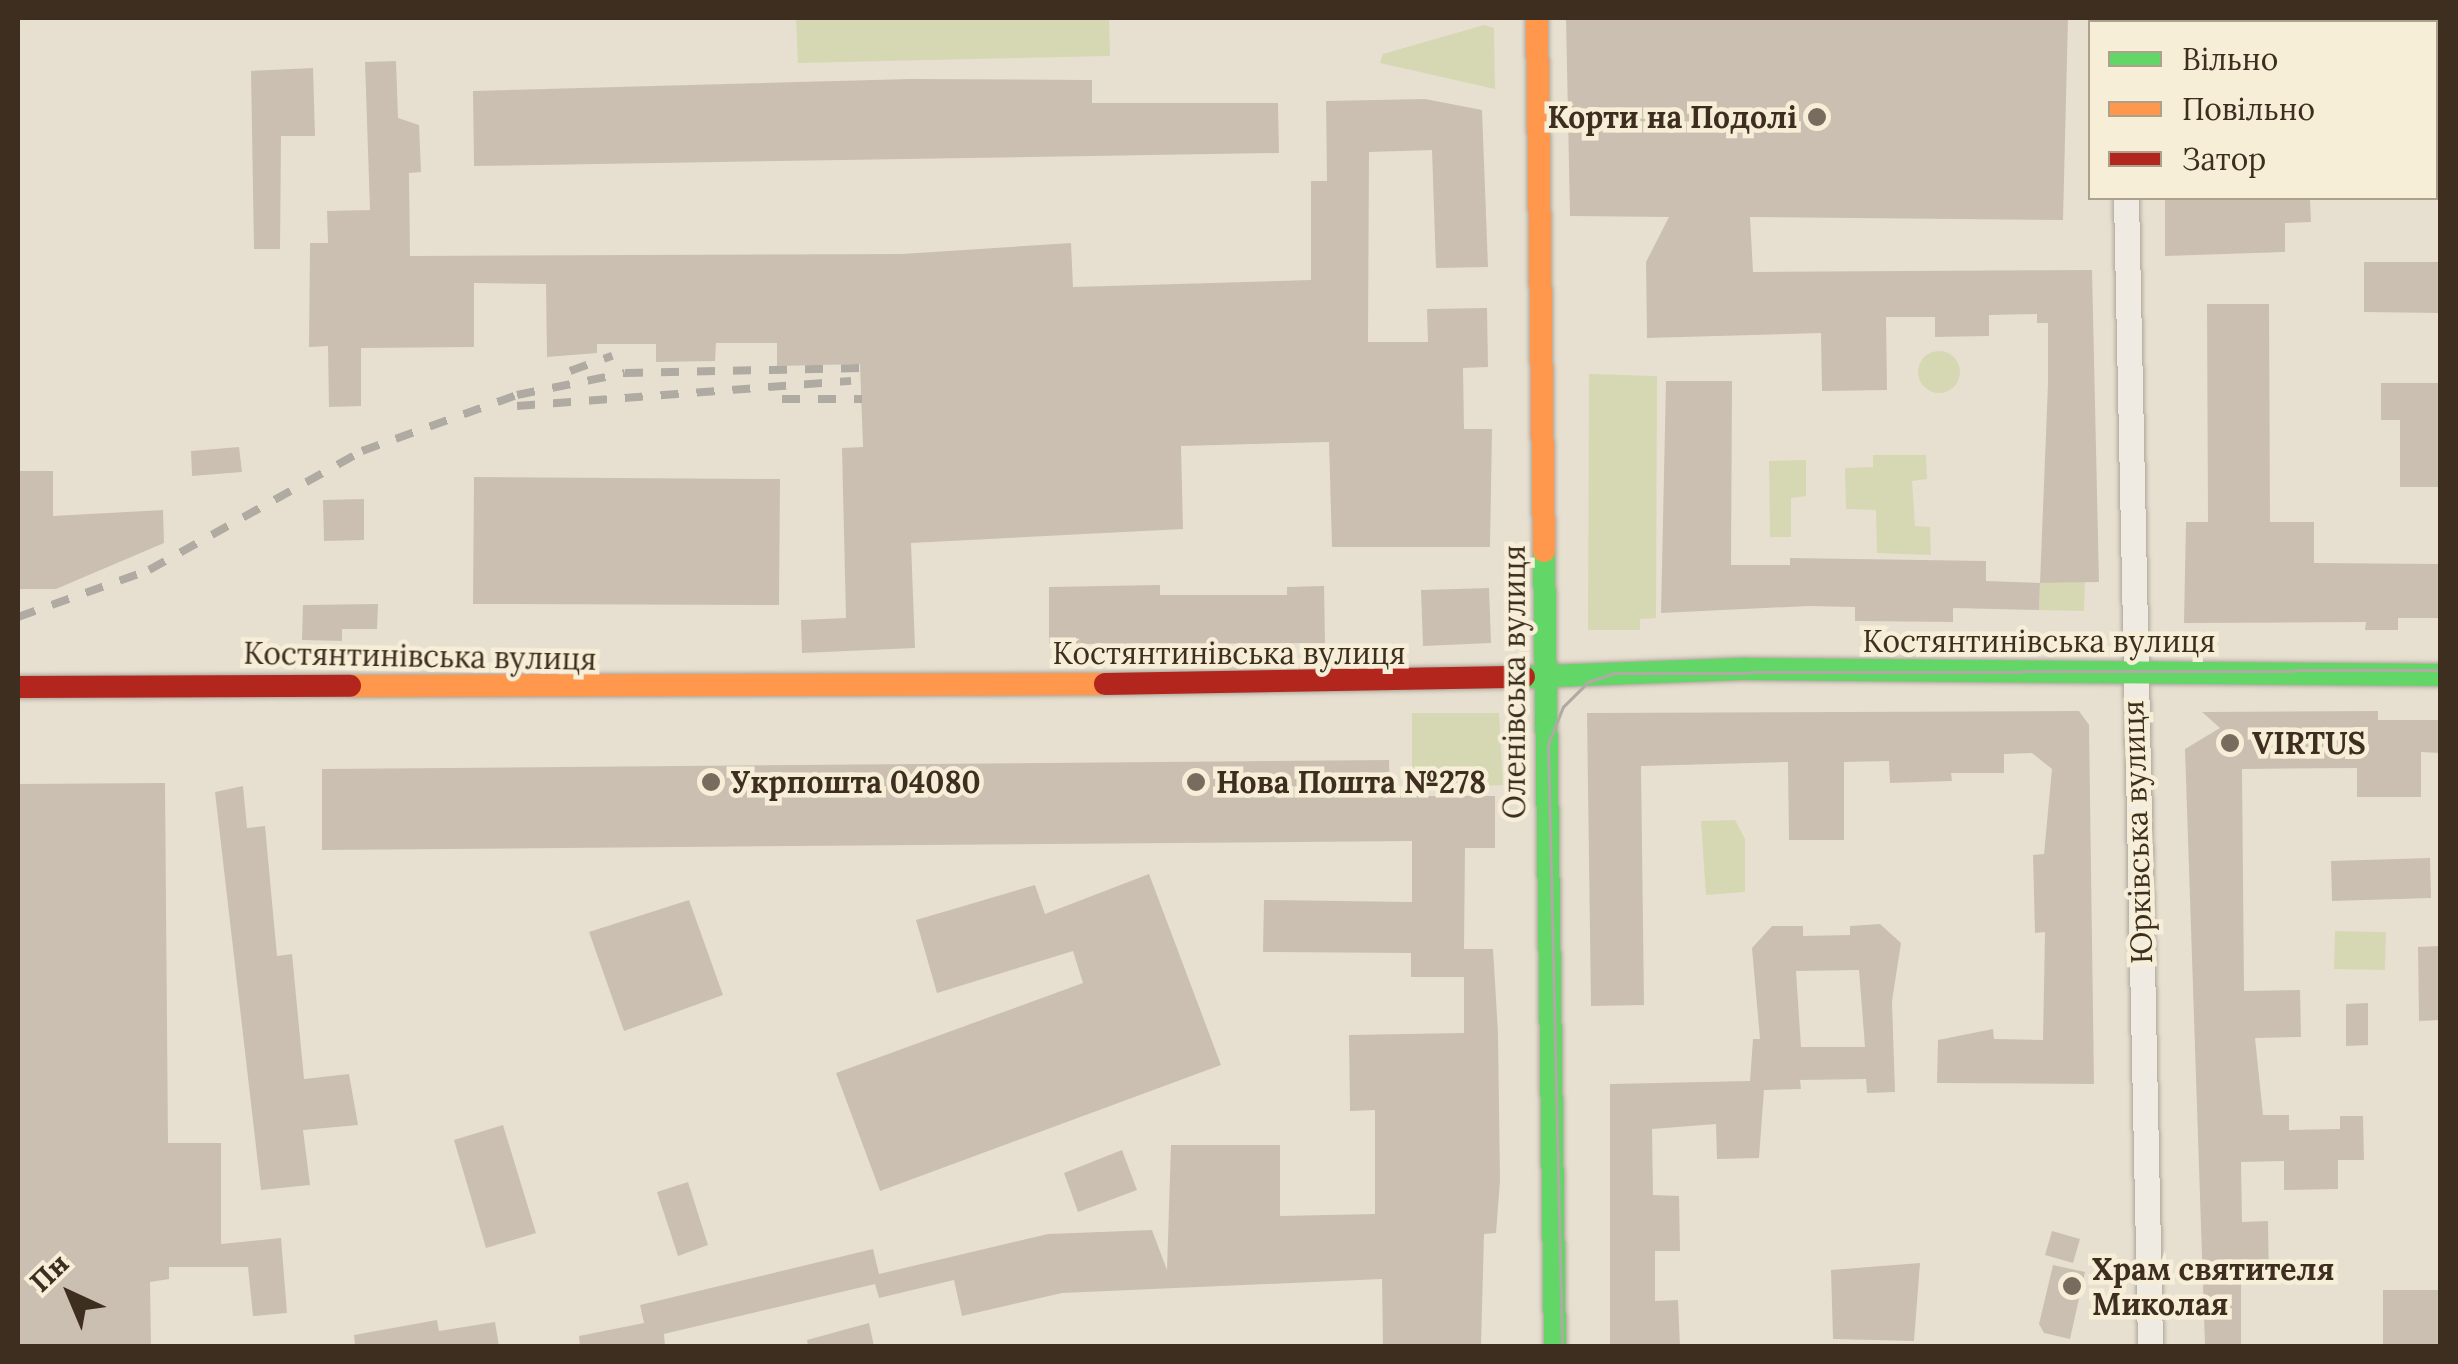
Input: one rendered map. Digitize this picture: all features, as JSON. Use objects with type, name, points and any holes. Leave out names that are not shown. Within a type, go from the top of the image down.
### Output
[{"type":"main road","name":"Оленівська вулиця","points":[[1537,18],[1555,1346]]},
{"type":"main road","name":"Костянтинівська вулиця","points":[[18,687],[1545,681],[1747,669],[2440,675]]},
{"type":"street","name":"Юрківська вулиця","points":[[2126,200],[2132,671],[2150,1346]]},
{"type":"green space","points":[[796,18],[1109,18],[1110,56],[798,63]]},
{"type":"green space","points":[[1484,25],[1494,28],[1495,89],[1380,63],[1383,54]]},
{"type":"green space","points":[[1939,351],[1954,357],[1960,372],[1954,387],[1939,393],[1924,387],[1918,372],[1924,357]]},
{"type":"green space","points":[[1589,374],[1657,376],[1656,618],[1640,619],[1640,630],[1588,630]]},
{"type":"green space","points":[[1873,455],[1926,455],[1927,479],[1912,481],[1915,526],[1930,527],[1931,555],[1877,553],[1876,510],[1846,509],[1845,468],[1873,467]]},
{"type":"green space","points":[[1806,460],[1806,496],[1791,498],[1791,537],[1770,537],[1769,461]]},
{"type":"green space","points":[[2085,582],[2084,611],[2039,610],[2040,583]]},
{"type":"green space","points":[[1412,713],[1499,713],[1503,785],[1425,789],[1425,777],[1412,777]]},
{"type":"green space","points":[[1735,820],[1745,839],[1745,892],[1706,895],[1701,821]]},
{"type":"green space","points":[[2335,931],[2386,932],[2385,970],[2334,969]]},
{"type":"building","name":"Корти на Подолі","points":[[1566,18],[2068,18],[2063,220],[1750,217],[1753,272],[2092,270],[2099,582],[2040,583],[2048,323],[2037,323],[2037,314],[1989,315],[1989,336],[1935,337],[1935,317],[1886,317],[1887,390],[1822,391],[1821,333],[1647,338],[1646,262],[1669,217],[1570,216]]},
{"type":"building","points":[[396,61],[398,118],[419,125],[421,172],[409,173],[410,256],[902,254],[1071,243],[1073,287],[1311,280],[1311,181],[1327,181],[1326,101],[1425,99],[1482,110],[1488,267],[1436,268],[1432,150],[1369,152],[1368,342],[1428,342],[1427,309],[1487,308],[1488,367],[1463,368],[1464,429],[1492,429],[1490,547],[1332,547],[1329,442],[1181,446],[1183,529],[911,543],[915,648],[802,653],[801,620],[846,618],[842,448],[863,447],[860,364],[777,366],[777,343],[716,343],[715,361],[656,362],[656,344],[597,344],[597,353],[547,357],[546,284],[474,283],[474,347],[361,348],[361,406],[329,407],[328,346],[309,347],[310,243],[328,243],[327,211],[370,210],[365,62]]},
{"type":"building","points":[[313,68],[315,136],[281,136],[280,249],[254,249],[251,71]]},
{"type":"building","points":[[910,79],[1092,80],[1092,103],[1278,103],[1279,153],[474,166],[473,91]]},
{"type":"building","points":[[2165,200],[2310,200],[2311,222],[2285,223],[2285,252],[2165,256]]},
{"type":"building","points":[[2364,262],[2440,262],[2440,313],[2364,312]]},
{"type":"building","points":[[2207,304],[2269,304],[2270,522],[2314,522],[2314,563],[2440,564],[2440,618],[2398,618],[2398,630],[2365,630],[2366,622],[2184,623],[2186,522],[2208,522]]},
{"type":"building","points":[[1666,381],[1732,381],[1731,565],[1790,565],[1790,558],[1986,561],[1986,581],[2040,583],[2039,610],[1953,608],[1953,622],[1855,621],[1855,607],[1661,613]]},
{"type":"building","points":[[2381,383],[2440,383],[2440,487],[2400,487],[2400,420],[2381,420]]},
{"type":"building","points":[[239,447],[242,472],[192,476],[191,451]]},
{"type":"building","points":[[18,471],[53,471],[53,516],[163,510],[164,543],[56,589],[18,589]]},
{"type":"building","points":[[474,477],[780,479],[779,605],[473,604]]},
{"type":"building","points":[[364,499],[364,540],[324,541],[323,500]]},
{"type":"building","points":[[1160,585],[1160,595],[1287,595],[1287,587],[1324,586],[1325,643],[1049,644],[1049,587]]},
{"type":"building","points":[[1489,588],[1491,643],[1423,646],[1421,590]]},
{"type":"building","points":[[378,604],[377,629],[342,629],[342,641],[302,640],[303,605]]},
{"type":"building","points":[[2079,711],[2089,725],[2094,1084],[1937,1083],[1938,1040],[1993,1029],[1994,1039],[2043,1040],[2045,932],[2035,933],[2033,855],[2044,854],[2052,769],[2032,753],[2004,754],[2004,773],[1951,773],[1952,781],[1890,783],[1889,761],[1844,762],[1844,840],[1789,840],[1788,762],[1641,766],[1644,1005],[1591,1006],[1587,713]]},
{"type":"building","points":[[2378,711],[2378,720],[2440,720],[2440,753],[2421,752],[2421,797],[2357,797],[2357,768],[2242,769],[2244,991],[2300,990],[2301,1037],[2255,1038],[2263,1115],[2289,1115],[2289,1130],[2340,1129],[2340,1116],[2363,1116],[2364,1160],[2338,1160],[2338,1189],[2284,1190],[2284,1161],[2241,1162],[2242,1222],[2268,1221],[2269,1282],[2241,1282],[2241,1346],[2205,1346],[2185,749],[2220,728],[2202,712]]},
{"type":"building","points":[[1389,760],[1390,796],[1495,796],[1495,848],[1465,848],[1464,949],[1493,949],[1498,1033],[1500,1181],[1496,1233],[1484,1234],[1481,1346],[1383,1346],[1382,1279],[1062,1293],[962,1316],[954,1280],[879,1298],[875,1284],[664,1334],[665,1346],[580,1346],[579,1336],[644,1323],[640,1305],[873,1249],[879,1274],[1048,1234],[1152,1230],[1167,1270],[1171,1145],[1280,1145],[1280,1216],[1375,1214],[1375,1110],[1350,1111],[1349,1035],[1464,1033],[1464,977],[1411,977],[1411,953],[1263,952],[1264,900],[1412,902],[1412,841],[322,850],[322,769]]},
{"type":"building","points":[[165,783],[168,1143],[221,1143],[221,1244],[281,1238],[287,1313],[253,1316],[248,1267],[169,1267],[169,1279],[150,1282],[151,1346],[18,1346],[18,784]]},
{"type":"building","points":[[243,786],[247,828],[265,826],[277,956],[292,954],[304,1079],[349,1074],[358,1125],[303,1130],[310,1185],[261,1190],[215,792]]},
{"type":"building","points":[[2430,858],[2431,898],[2332,901],[2331,861]]},
{"type":"building","points":[[1149,874],[1221,1065],[880,1191],[836,1073],[1083,983],[1073,951],[937,993],[916,920],[1035,885],[1045,914]]},
{"type":"building","points":[[689,900],[723,995],[624,1031],[589,932]]},
{"type":"building","points":[[1880,924],[1901,943],[1892,1001],[1895,1092],[1867,1093],[1866,1079],[1800,1080],[1801,1089],[1764,1090],[1759,1158],[1717,1159],[1716,1124],[1652,1129],[1653,1195],[1679,1196],[1680,1251],[1655,1251],[1655,1301],[1678,1300],[1680,1346],[1610,1346],[1610,1084],[1750,1081],[1753,1039],[1760,1039],[1752,948],[1772,926],[1803,926],[1803,936],[1850,935],[1850,926]],"holes":[[[1859,970],[1865,1047],[1801,1047],[1796,971]]]},
{"type":"building","points":[[2440,946],[2440,1020],[2419,1021],[2418,947]]},
{"type":"building","points":[[2368,1003],[2368,1045],[2346,1046],[2346,1004]]},
{"type":"building","points":[[503,1125],[536,1233],[486,1248],[454,1140]]},
{"type":"building","points":[[1122,1150],[1137,1190],[1078,1212],[1064,1173]]},
{"type":"building","points":[[688,1182],[708,1245],[678,1256],[657,1192]]},
{"type":"building","points":[[2052,1231],[2080,1239],[2073,1263],[2045,1255]]},
{"type":"building","points":[[1920,1263],[1914,1341],[1833,1339],[1831,1270]]},
{"type":"building","points":[[2053,1265],[2085,1272],[2070,1339],[2044,1333],[2039,1324]]},
{"type":"building","points":[[2383,1290],[2440,1290],[2440,1346],[2383,1346]]},
{"type":"building","points":[[437,1320],[439,1331],[495,1322],[499,1346],[355,1346],[354,1335]]},
{"type":"building","points":[[869,1323],[874,1346],[808,1346],[807,1340]]},
{"type":"tram line","points":[[1562,1346],[1548,744],[1563,707],[1588,682],[1614,673],[2440,670]]},
{"type":"railway","points":[[570,371],[612,356]]},
{"type":"railway","points":[[18,617],[149,570],[362,451],[517,395],[625,373],[861,368]]},
{"type":"railway","points":[[517,406],[851,381]]},
{"type":"railway","points":[[782,399],[862,399]]},
{"type":"traffic: fast","points":[[1544,551],[1555,1346]]},
{"type":"traffic: fast","points":[[1524,677],[1747,669],[2440,675]]},
{"type":"traffic: slow","points":[[1537,18],[1544,551]]},
{"type":"traffic: slow","points":[[350,686],[1105,684]]},
{"type":"traffic: jam","points":[[1105,684],[1524,677]]},
{"type":"traffic: jam","points":[[18,687],[350,686]]},
{"type":"place","name":"Корти на Подолі","points":[[1817,117]]},
{"type":"place","name":"VIRTUS","points":[[2230,743]]},
{"type":"place","name":"Укрпошта 04080","points":[[711,782]]},
{"type":"place","name":"Нова Пошта №278","points":[[1196,782]]},
{"type":"place","name":"Храм святителя Миколая","points":[[2072,1286]]}]
